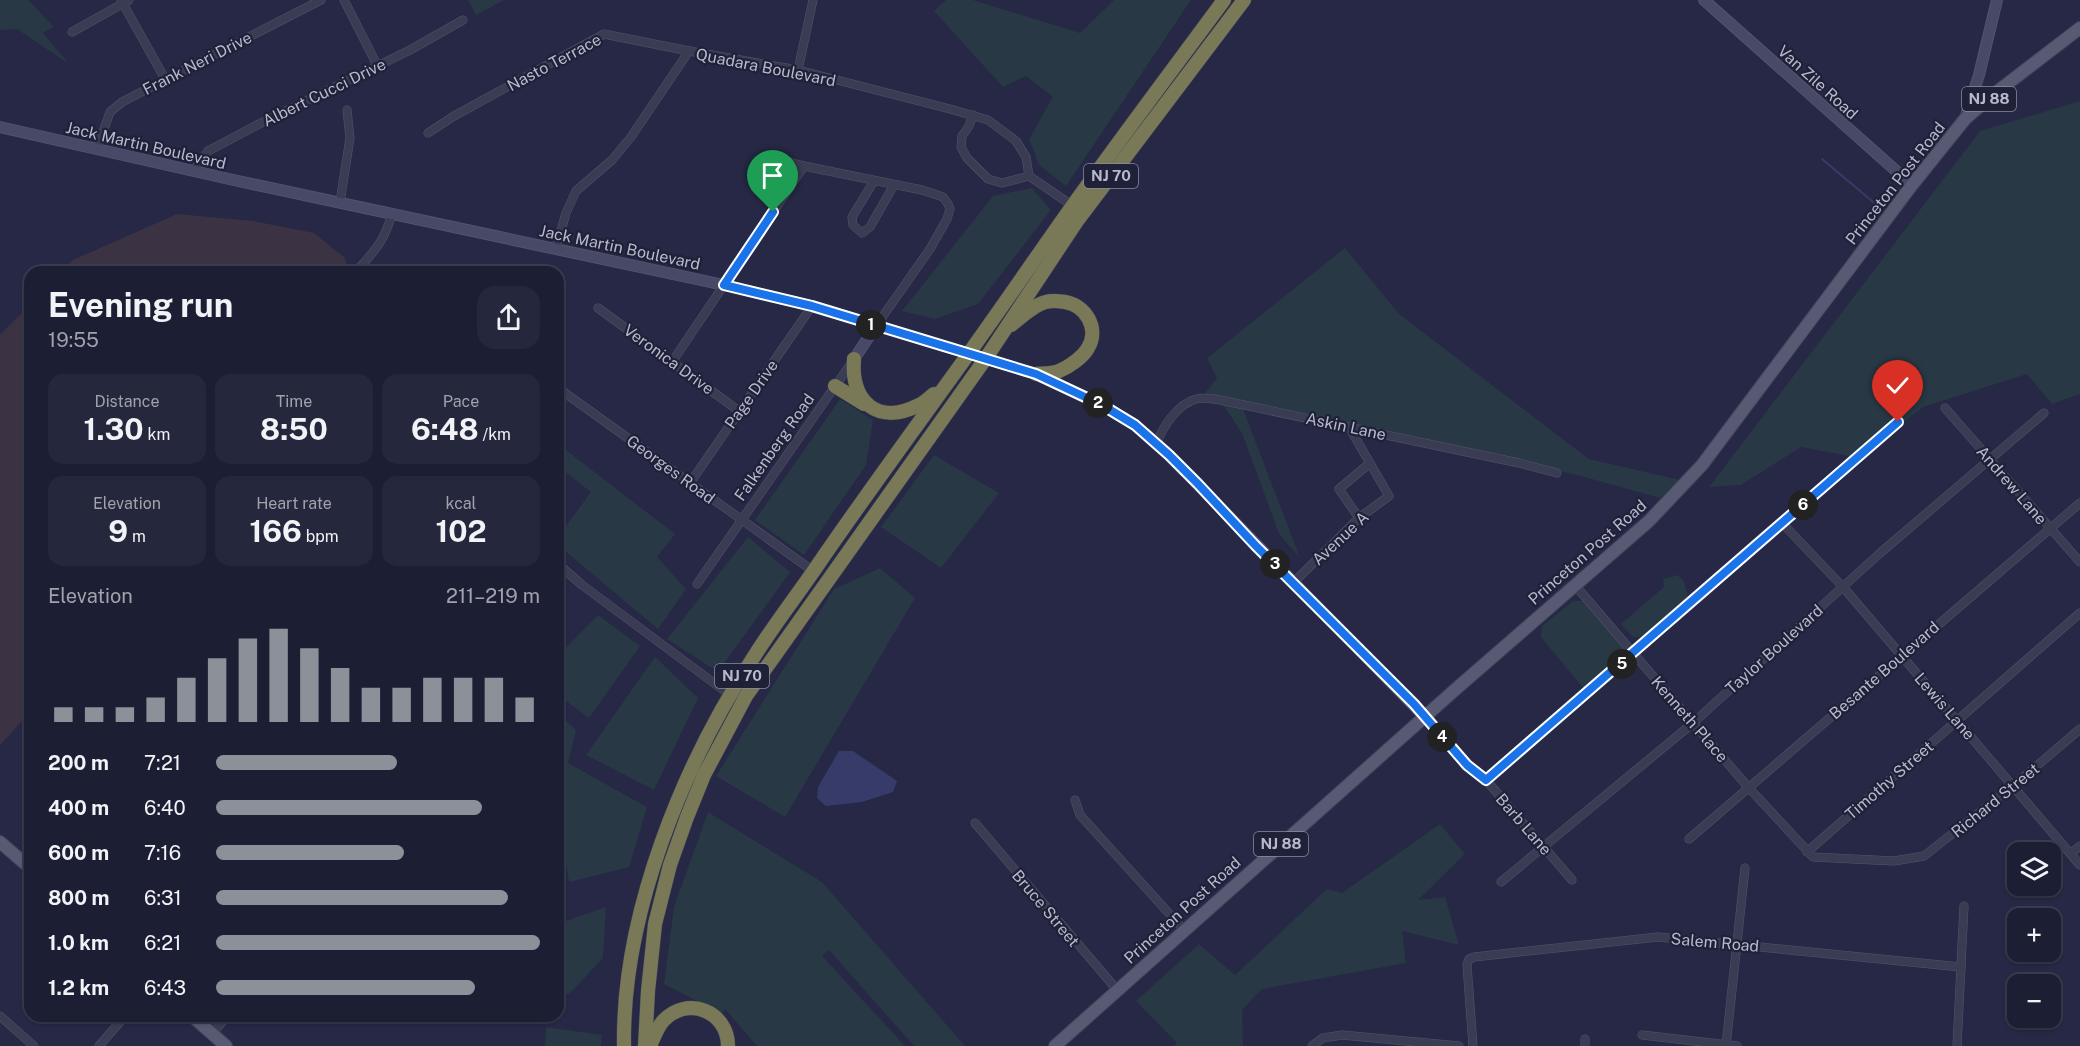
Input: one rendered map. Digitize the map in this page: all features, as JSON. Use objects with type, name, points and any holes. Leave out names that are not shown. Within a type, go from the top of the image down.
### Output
[{"type":"highway","name":"NJ 70","points":[[624,1046],[628,975],[661,841],[695,759],[730,695],[754,655],[813,571],[1073,206],[1224,0]]},
{"type":"highway","name":"NJ 70","points":[[645,1046],[655,924],[674,855],[704,775],[746,696],[986,358],[1077,221],[1244,0]]},
{"type":"highway","points":[[1002,332],[1045,302],[1057,300],[1070,303],[1080,306],[1086,313],[1091,325],[1087,350],[1059,371],[1036,374]]},
{"type":"highway","points":[[854,358],[855,382],[859,395],[868,406]]},
{"type":"highway","points":[[835,386],[868,406],[882,411],[900,411],[919,405],[948,384]]},
{"type":"highway","points":[[650,1046],[664,1020],[674,1012],[692,1008],[710,1012],[718,1017],[726,1030],[728,1046]]},
{"type":"main road","name":"Princeton Post Road","points":[[1055,1046],[1362,774],[1424,716],[1574,584],[1649,522],[1690,480],[1912,185],[1965,119],[2080,28]]},
{"type":"main road","points":[[1,845],[24,863]]},
{"type":"main road","points":[[199,1022],[226,1046]]},
{"type":"street","name":"Frank Neri Drive","points":[[97,149],[110,112],[122,102],[321,0]]},
{"type":"street","points":[[344,0],[377,65]]},
{"type":"street","points":[[798,70],[813,0]]},
{"type":"street","name":"Van Zile Road","points":[[1704,0],[1912,185]]},
{"type":"street","points":[[1965,119],[1997,0]]},
{"type":"street","points":[[72,32],[124,1],[165,79]]},
{"type":"street","name":"Albert Cucci Drive","points":[[193,171],[208,150],[410,50],[463,21]]},
{"type":"street","name":"Nasto Terrace","points":[[428,133],[454,116],[604,34],[689,51]]},
{"type":"street","name":"Quadara Boulevard","points":[[556,249],[576,191],[612,160],[631,137],[689,51],[798,70],[988,120],[1016,141],[1026,157],[1029,176]]},
{"type":"street","points":[[340,202],[350,138],[347,110]]},
{"type":"street","points":[[972,115],[969,126],[962,136],[961,147],[967,158],[988,179],[1002,183],[1029,176],[1073,206]]},
{"type":"street","name":"Jack Martin Boulevard","points":[[0,127],[193,171],[724,285],[812,306],[1036,374],[1102,405],[1135,425],[1169,455],[1424,716]]},
{"type":"street","points":[[774,158],[922,190],[943,198],[950,209],[930,249],[876,326]]},
{"type":"street","points":[[672,362],[804,166]]},
{"type":"street","points":[[874,180],[852,217],[853,225],[862,233],[870,227],[894,184]]},
{"type":"street","points":[[361,266],[380,245],[392,214]]},
{"type":"street","name":"Page Drive","points":[[690,483],[812,306]]},
{"type":"street","name":"Veronica Drive","points":[[598,308],[739,411]]},
{"type":"street","name":"Falkenberg Road","points":[[697,584],[876,326]]},
{"type":"street","name":"Georges Road","points":[[564,392],[813,571]]},
{"type":"street","name":"Askin Lane","points":[[1156,445],[1172,416],[1195,399],[1220,400],[1557,473]]},
{"type":"street","name":"Andrew Lane","points":[[1944,408],[2080,562]]},
{"type":"street","name":"Taylor Boulevard","points":[[1501,882],[1693,723],[1843,587],[2044,413]]},
{"type":"street","points":[[1486,780],[1634,654],[1898,422]]},
{"type":"street","points":[[1349,427],[1370,463],[1339,489],[1359,519]]},
{"type":"street","name":"Avenue A","points":[[1294,582],[1359,519],[1389,496],[1370,463]]},
{"type":"street","name":"Besante Boulevard","points":[[1689,839],[2080,503]]},
{"type":"street","name":"Lewis Lane","points":[[1782,523],[1843,587],[2080,865]]},
{"type":"street","points":[[564,569],[730,695]]},
{"type":"street","name":"Kenneth Place","points":[[1574,584],[1748,788],[1806,852]]},
{"type":"street","name":"Timothy Street","points":[[1806,852],[2080,613]]},
{"type":"street","name":"Barb Lane","points":[[1424,716],[1467,765],[1486,780],[1572,880]]},
{"type":"street","name":"Richard Street","points":[[1806,852],[1813,857],[1822,858],[1904,860],[1924,856],[2013,786],[2080,729]]},
{"type":"street","points":[[1076,800],[1080,815],[1184,930]]},
{"type":"street","name":"Bruce Street","points":[[975,823],[1118,991]]},
{"type":"street","points":[[2071,854],[2080,846]]},
{"type":"street","points":[[1727,1045],[1745,868]]},
{"type":"street","points":[[1957,1046],[1964,906]]},
{"type":"street","name":"Salem Road","points":[[1473,1046],[1467,965],[1469,959],[1474,957],[1648,937],[1960,967]]},
{"type":"street","points":[[0,1016],[34,1046]]},
{"type":"street","points":[[99,1046],[120,1022]]},
{"type":"street","points":[[212,1034],[223,1022]]},
{"type":"street","points":[[1312,1046],[1323,1038],[1342,1035],[1459,1046]]},
{"type":"street","points":[[1642,1035],[1737,1046]]},
{"type":"shaded area","points":[[0,0],[28,0],[54,27],[43,33],[69,64],[17,29],[0,30]]},
{"type":"shaded area","points":[[468,0],[504,0],[476,15]]},
{"type":"shaded area","points":[[946,0],[973,0],[1080,33],[1114,0],[1191,0],[1066,186],[1039,165],[1029,139],[1053,97],[1026,76],[1003,87],[934,11]]},
{"type":"shaded area","points":[[2080,101],[2080,394],[2052,404],[2027,374],[1923,407],[1859,458],[1801,447],[1741,485],[1709,487],[1980,131]]},
{"type":"shaded area","points":[[1032,188],[1051,210],[978,304],[935,319],[902,311],[993,196]]},
{"type":"shaded area","points":[[177,214],[253,221],[314,233],[345,258],[347,266],[67,266],[73,260]]},
{"type":"shaded area","points":[[1345,248],[1399,314],[1589,459],[1680,480],[1660,498],[1581,476],[1240,401],[1300,558],[1279,534],[1242,433],[1217,396],[1203,396],[1217,378],[1207,358]]},
{"type":"shaded area","points":[[24,311],[24,719],[0,745],[0,335]]},
{"type":"shaded area","points":[[840,399],[873,420],[866,465],[804,555],[755,520]]},
{"type":"shaded area","points":[[564,449],[675,534],[657,557],[686,589],[658,629],[564,550],[564,529],[591,492],[564,471]]},
{"type":"shaded area","points":[[934,455],[999,493],[941,568],[881,527]]},
{"type":"shaded area","points":[[748,537],[790,572],[718,672],[667,639]]},
{"type":"shaded area","points":[[880,568],[915,598],[785,817],[716,776],[834,589]]},
{"type":"shaded area","points":[[1678,575],[1684,582],[1688,596],[1643,637],[1633,637],[1621,624],[1664,587],[1663,579]]},
{"type":"shaded area","points":[[1573,601],[1584,601],[1623,647],[1623,654],[1584,689],[1541,637],[1542,626]]},
{"type":"shaded area","points":[[598,615],[640,646],[589,718],[564,699],[564,650]]},
{"type":"shaded area","points":[[655,657],[698,698],[654,790],[586,755]]},
{"type":"shaded area","points":[[564,719],[576,730],[568,763],[647,807],[629,867],[569,882],[564,853]]},
{"type":"shaded area","points":[[708,812],[822,882],[965,1046],[914,1046],[829,950],[822,956],[905,1046],[757,1046],[725,1009],[722,1014],[664,984],[674,907]]},
{"type":"shaded area","points":[[1440,824],[1465,854],[1418,900],[1445,897],[1459,945],[1402,931],[1406,963],[1262,989],[1242,1010],[1243,1046],[1174,1046],[1177,1043],[1136,1001],[1199,944],[1235,975],[1327,889],[1342,893]]},
{"type":"shaded area","points":[[606,907],[603,958],[569,994],[564,994],[564,922]]},
{"type":"shaded area","points":[[546,1027],[602,1035],[601,1046],[545,1046]]},
{"type":"water","points":[[839,751],[853,751],[897,781],[893,792],[862,802],[826,806],[817,798],[818,787]]},
{"type":"waterway","points":[[1822,159],[1878,206]]},
{"type":"route","points":[[773,212],[724,285],[812,306],[1036,374],[1080,393],[1135,425],[1198,484],[1255,545],[1414,704],[1467,765],[1486,780],[1634,654],[1898,422]]}]
